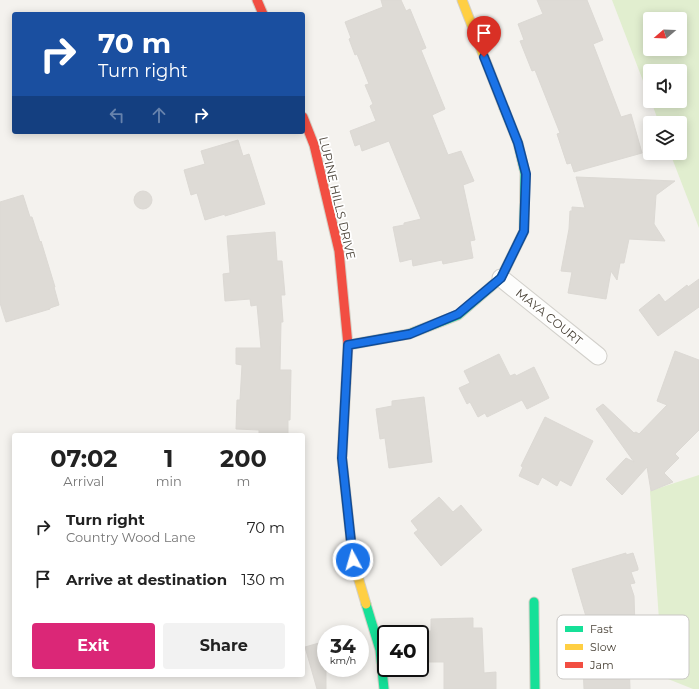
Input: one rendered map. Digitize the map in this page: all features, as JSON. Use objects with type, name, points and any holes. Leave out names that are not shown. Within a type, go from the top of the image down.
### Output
[{"type":"street","points":[[257,0],[262,12]]},
{"type":"street","points":[[348,345],[410,334],[458,314],[501,278],[524,231],[526,174],[518,143],[462,0]]},
{"type":"street","name":"LUPINE HILLS DRIVE","points":[[305,122],[314,145],[339,252],[348,345],[342,458],[353,560],[380,650],[384,689]]},
{"type":"street","name":"MAYA COURT","points":[[501,278],[598,356]]},
{"type":"street","points":[[534,602],[535,689]]},
{"type":"green space","points":[[612,0],[699,0],[699,228],[673,160],[687,160],[687,116],[656,116],[654,108],[687,108],[687,64],[643,64],[643,81]]},
{"type":"green space","points":[[699,475],[699,689],[693,689],[668,679],[689,679],[689,615],[659,615],[650,491]]},
{"type":"building","points":[[381,0],[401,0],[406,11],[410,9],[426,48],[421,50],[445,109],[432,115],[448,155],[461,151],[474,181],[463,185],[475,240],[470,241],[473,258],[443,264],[442,260],[413,266],[412,259],[400,262],[393,227],[421,219],[389,141],[362,151],[360,144],[355,146],[350,131],[376,121],[370,106],[373,104],[365,85],[369,84],[357,54],[355,55],[345,22],[383,7]]},
{"type":"building","points":[[537,0],[587,0],[603,40],[593,44],[621,117],[631,114],[642,153],[574,172],[571,163],[567,164],[557,134],[560,133],[535,70],[532,71],[520,41],[524,40],[518,24],[543,14]]},
{"type":"building","points":[[238,140],[243,156],[249,154],[265,204],[225,216],[225,214],[205,220],[197,193],[191,195],[184,170],[205,164],[201,151]]},
{"type":"building","points":[[576,177],[675,181],[656,195],[654,224],[665,241],[629,239],[624,263],[620,263],[617,280],[611,271],[606,299],[568,293],[572,272],[561,271],[569,229],[570,211],[572,211],[572,207],[585,208]]},
{"type":"building","points":[[139,191],[147,191],[152,196],[150,207],[147,209],[139,209],[134,204],[134,196]]},
{"type":"building","points":[[23,195],[30,217],[32,217],[40,242],[41,241],[59,305],[6,322],[0,303],[0,202]]},
{"type":"building","points":[[275,232],[277,261],[282,261],[285,295],[281,295],[283,322],[281,322],[280,370],[291,370],[290,420],[288,420],[288,433],[259,433],[259,430],[236,429],[237,400],[240,400],[242,365],[236,364],[236,348],[261,348],[257,305],[251,306],[250,299],[225,301],[223,274],[230,273],[227,236]]},
{"type":"building","points":[[699,279],[699,307],[658,336],[639,310],[659,294],[665,302],[687,285],[688,287]]},
{"type":"building","points":[[675,351],[699,360],[699,430],[675,454],[679,458],[664,473],[673,482],[651,491],[647,467],[622,495],[606,479],[626,458],[634,462],[596,409],[603,404],[634,433],[636,432],[639,434],[667,405],[657,401]]},
{"type":"building","points":[[499,354],[510,376],[515,374],[516,376],[534,367],[549,398],[527,409],[522,400],[487,417],[485,413],[478,417],[470,402],[467,404],[459,388],[470,383],[464,371]]},
{"type":"building","points":[[424,397],[432,462],[389,468],[385,438],[380,439],[376,409],[392,406],[392,401]]},
{"type":"building","points":[[545,417],[593,441],[571,486],[560,480],[557,486],[542,477],[538,485],[519,476],[523,467],[521,466]]},
{"type":"building","points":[[439,497],[453,512],[461,505],[482,530],[441,566],[414,533],[418,530],[411,521]]},
{"type":"building","points":[[626,553],[626,555],[633,553],[638,568],[638,570],[631,572],[635,583],[630,584],[634,596],[635,615],[586,615],[572,569]]},
{"type":"building","points":[[473,618],[473,628],[482,628],[484,673],[496,672],[496,689],[444,689],[444,662],[429,662],[429,631],[431,631],[431,619]]},
{"type":"building","points":[[317,644],[317,677],[326,677],[326,689],[317,689],[305,647]]},
{"type":"building","points":[[584,679],[630,679],[630,689],[584,689]]},
{"type":"traffic: fast","points":[[348,345],[409,334],[458,315],[501,278],[524,231],[525,173],[518,143],[504,108]]},
{"type":"traffic: fast","points":[[534,602],[535,689]]},
{"type":"traffic: fast","points":[[366,604],[380,650],[384,689]]},
{"type":"traffic: slow","points":[[462,0],[504,108]]},
{"type":"traffic: slow","points":[[346,383],[342,458],[353,560],[366,604]]},
{"type":"traffic: jam","points":[[257,0],[262,12]]},
{"type":"traffic: jam","points":[[305,122],[314,145],[339,251],[348,345],[346,383]]},
{"type":"route","points":[[353,560],[342,458],[348,345],[410,334],[458,314],[501,278],[524,231],[526,174],[518,143],[484,57]]}]
